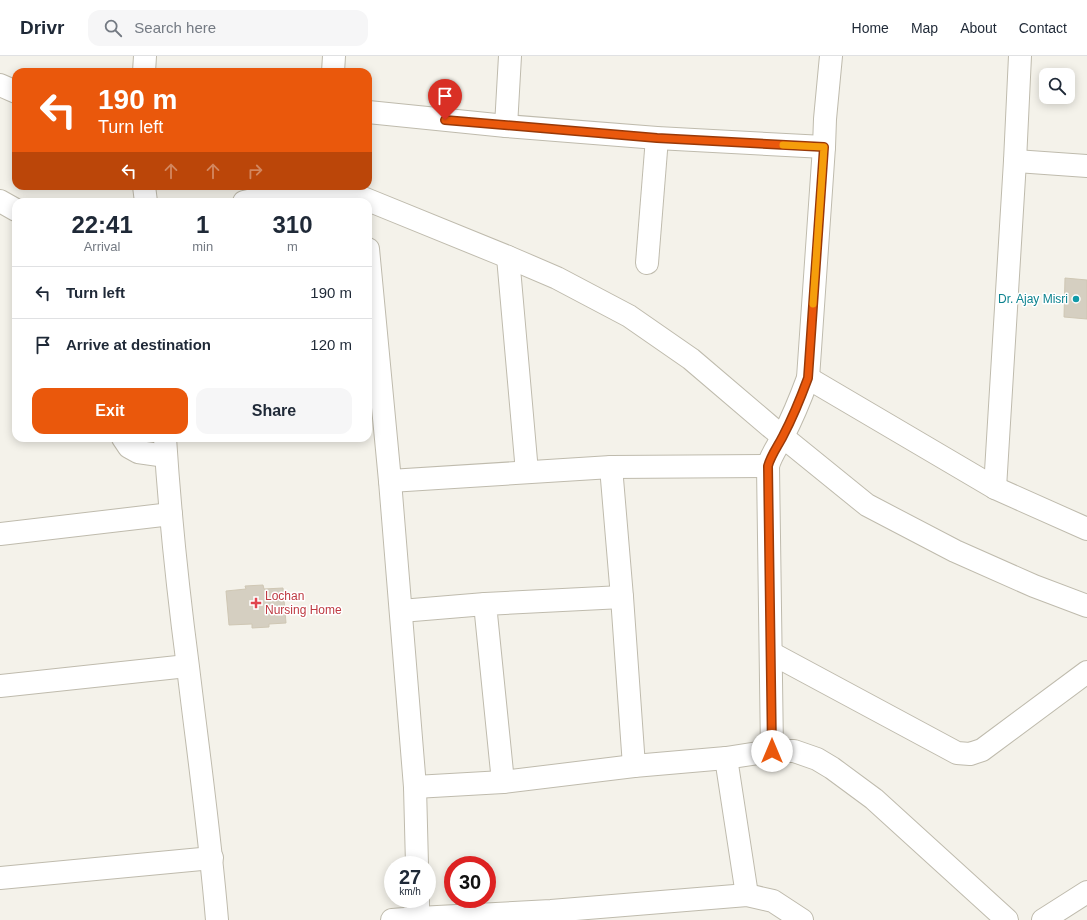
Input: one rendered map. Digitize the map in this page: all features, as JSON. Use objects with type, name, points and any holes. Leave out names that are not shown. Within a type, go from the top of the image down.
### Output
[{"type":"street","points":[[144,68],[145,56]]},
{"type":"street","points":[[333,68],[334,56]]},
{"type":"street","points":[[506,126],[510,56]]},
{"type":"street","points":[[772,751],[768,466],[806,384],[831,56]]},
{"type":"street","points":[[995,488],[1020,56]]},
{"type":"street","points":[[0,85],[12,90]]},
{"type":"street","points":[[372,112],[506,126],[657,138],[824,147]]},
{"type":"street","points":[[648,262],[657,138]]},
{"type":"street","points":[[1015,161],[1087,166]]},
{"type":"street","points":[[262,198],[276,195],[322,192],[341,192],[358,198]]},
{"type":"street","points":[[0,201],[12,208]]},
{"type":"street","points":[[372,204],[557,278],[629,316],[691,359],[772,428],[786,429],[867,505],[955,551],[1034,586],[1087,606]]},
{"type":"street","points":[[508,257],[527,472]]},
{"type":"street","points":[[372,290],[390,481],[415,787],[417,856]]},
{"type":"street","points":[[806,384],[995,488],[1087,529]]},
{"type":"street","points":[[126,442],[129,447],[138,452],[166,447],[170,514],[187,666],[212,858],[217,920]]},
{"type":"street","points":[[390,481],[610,467],[768,466]]},
{"type":"street","points":[[610,467],[622,597],[634,766]]},
{"type":"street","points":[[0,534],[170,514]]},
{"type":"street","points":[[401,611],[485,604],[622,597]]},
{"type":"street","points":[[485,604],[503,782]]},
{"type":"street","points":[[771,653],[957,753],[970,754],[982,750],[1087,672]]},
{"type":"street","points":[[0,686],[187,666]]},
{"type":"street","points":[[415,787],[503,782],[634,766],[726,758],[772,751],[794,751],[817,759],[832,768],[874,799],[1007,920]]},
{"type":"street","points":[[726,758],[747,895]]},
{"type":"street","points":[[0,878],[212,858]]},
{"type":"street","points":[[1043,920],[1087,892]]},
{"type":"street","points":[[392,920],[418,912],[552,915],[747,895],[772,901],[802,920]]},
{"type":"building","name":"Dr. Ajay Misri","points":[[1065,278],[1087,280],[1087,319],[1064,317]]},
{"type":"building","points":[[263,585],[264,589],[283,588],[286,623],[269,624],[269,627],[252,628],[252,624],[229,625],[226,591],[246,589],[245,586]]},
{"type":"slow traffic","points":[[783,145],[824,147],[813,304]]},
{"type":"place","name":"Dr. Ajay Misri","points":[[1076,299]]},
{"type":"place","name":"Lochan Nursing Home","points":[[256,603]]},
{"type":"route","points":[[445,120],[657,138],[824,147],[808,378],[804,390],[768,466],[772,751]]}]
